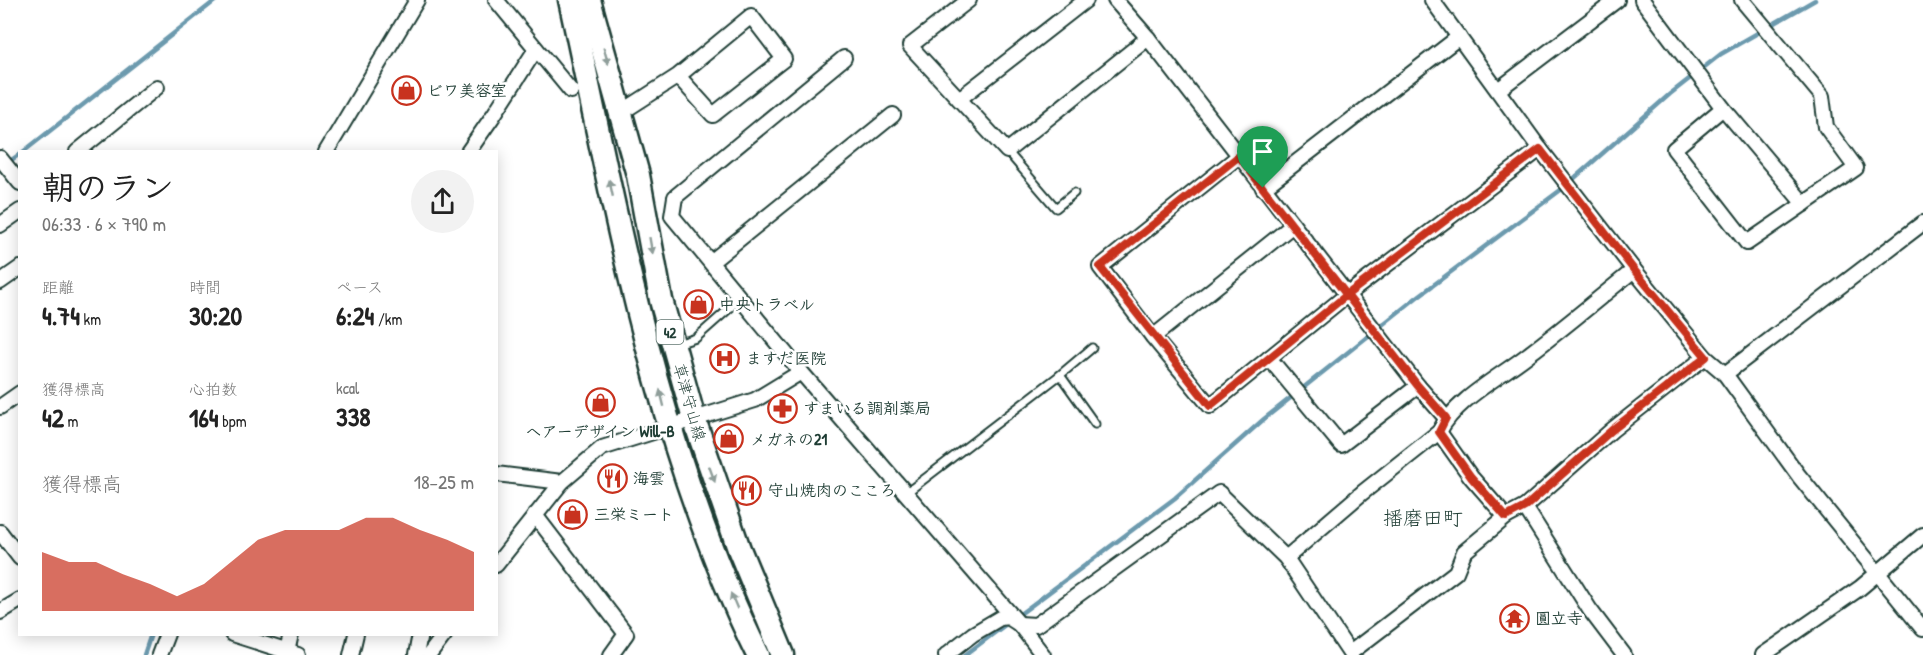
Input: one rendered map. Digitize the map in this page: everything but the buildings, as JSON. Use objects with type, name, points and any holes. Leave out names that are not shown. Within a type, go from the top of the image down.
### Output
[{"type":"main road","name":"草津守山線","points":[[570,0],[628,266],[669,426],[716,559],[758,655]]},
{"type":"main road","name":"草津守山線","points":[[590,0],[638,176],[661,300],[694,419],[739,549],[783,655]]},
{"type":"street","points":[[327,150],[417,0]]},
{"type":"street","points":[[496,0],[572,91]]},
{"type":"street","points":[[969,0],[910,46],[1007,151],[1148,38]]},
{"type":"street","points":[[959,99],[1086,0]]},
{"type":"street","points":[[1115,0],[1148,38],[1418,386],[1446,418]]},
{"type":"street","points":[[1432,0],[1540,149],[1634,270],[1706,357],[1725,374],[1799,476],[1923,629]]},
{"type":"street","points":[[1498,90],[1617,0]]},
{"type":"street","points":[[1642,0],[1723,108],[1804,204]]},
{"type":"street","points":[[1723,108],[1674,149],[1747,243],[1856,168],[1826,127],[1822,96],[1743,0]]},
{"type":"street","points":[[622,112],[678,76],[752,16],[784,59],[713,116],[678,76]]},
{"type":"street","points":[[1263,188],[1459,37]]},
{"type":"street","points":[[469,150],[536,49]]},
{"type":"street","points":[[844,58],[675,197],[672,216],[801,372],[1019,624],[1043,655]]},
{"type":"street","points":[[79,150],[157,87]]},
{"type":"street","points":[[711,262],[893,116]]},
{"type":"street","points":[[1239,156],[1100,267],[1210,406],[1348,294],[1540,149]]},
{"type":"street","points":[[0,158],[18,180]]},
{"type":"street","points":[[0,225],[18,212]]},
{"type":"street","points":[[1154,337],[1293,225]]},
{"type":"street","points":[[1725,374],[1918,226],[1923,242]]},
{"type":"street","points":[[0,282],[18,269]]},
{"type":"street","points":[[1286,558],[1370,486],[1439,432],[1446,418],[1459,406],[1530,354],[1634,270]]},
{"type":"street","points":[[946,655],[973,634],[1000,618],[1036,626],[1219,493],[1286,558],[1350,654],[1456,572],[1464,552],[1506,517],[1525,507],[1612,430],[1706,357]]},
{"type":"street","points":[[1269,358],[1341,444],[1418,386]]},
{"type":"street","points":[[498,562],[561,482],[602,448],[755,400],[801,372]]},
{"type":"street","points":[[0,408],[18,394]]},
{"type":"street","points":[[1439,432],[1471,477],[1506,517]]},
{"type":"street","points":[[498,474],[561,482]]},
{"type":"street","points":[[1525,507],[1590,610],[1624,655]]},
{"type":"street","points":[[535,514],[626,634],[611,655]]},
{"type":"street","points":[[0,532],[18,555]]},
{"type":"street","points":[[1763,655],[1879,574],[1923,534]]},
{"type":"street","points":[[0,612],[18,601]]},
{"type":"street","points":[[159,655],[166,636]]},
{"type":"street","points":[[238,636],[293,653],[291,636]]},
{"type":"street","points":[[351,655],[356,636]]},
{"type":"street","points":[[416,655],[420,636]]},
{"type":"street","points":[[429,655],[443,636]]},
{"type":"lane","points":[[1007,151],[1056,208],[1074,193]]},
{"type":"lane","points":[[674,345],[696,338],[740,299]]},
{"type":"lane","points":[[906,493],[1092,348]]},
{"type":"lane","points":[[1060,375],[1095,424]]},
{"type":"waterway","points":[[26,150],[216,0]]},
{"type":"waterway","points":[[1016,617],[1175,498],[1264,419],[1416,298],[1562,189],[1670,94],[1721,54],[1815,0]]},
{"type":"waterway","points":[[7,163],[18,155]]},
{"type":"waterway","points":[[965,655],[1009,622]]},
{"type":"waterway","points":[[144,655],[150,636]]},
{"type":"place","name":"ビワ美容室","points":[[406,90]]},
{"type":"place","name":"中央トラベル","points":[[698,304]]},
{"type":"place","name":"ますだ医院","points":[[725,358]]},
{"type":"place","name":"ヘアーデザイン Will-B","points":[[600,403]]},
{"type":"place","name":"すまいる調剤薬局","points":[[782,408]]},
{"type":"place","name":"メガネの21","points":[[729,439]]},
{"type":"place","name":"海雲","points":[[612,478]]},
{"type":"place","name":"守山焼肉のこころ","points":[[747,490]]},
{"type":"place","name":"三栄ミート","points":[[573,514]]},
{"type":"place","name":"圓立寺","points":[[1514,618]]},
{"type":"district","name":"播磨田町","points":[[1423,517]]},
{"type":"route","points":[[1263,188],[1239,156],[1100,267],[1210,406],[1348,294],[1540,149],[1634,270],[1706,357],[1612,430],[1525,507],[1506,517],[1471,477],[1439,432],[1446,418],[1418,386],[1348,294],[1263,188]]}]
